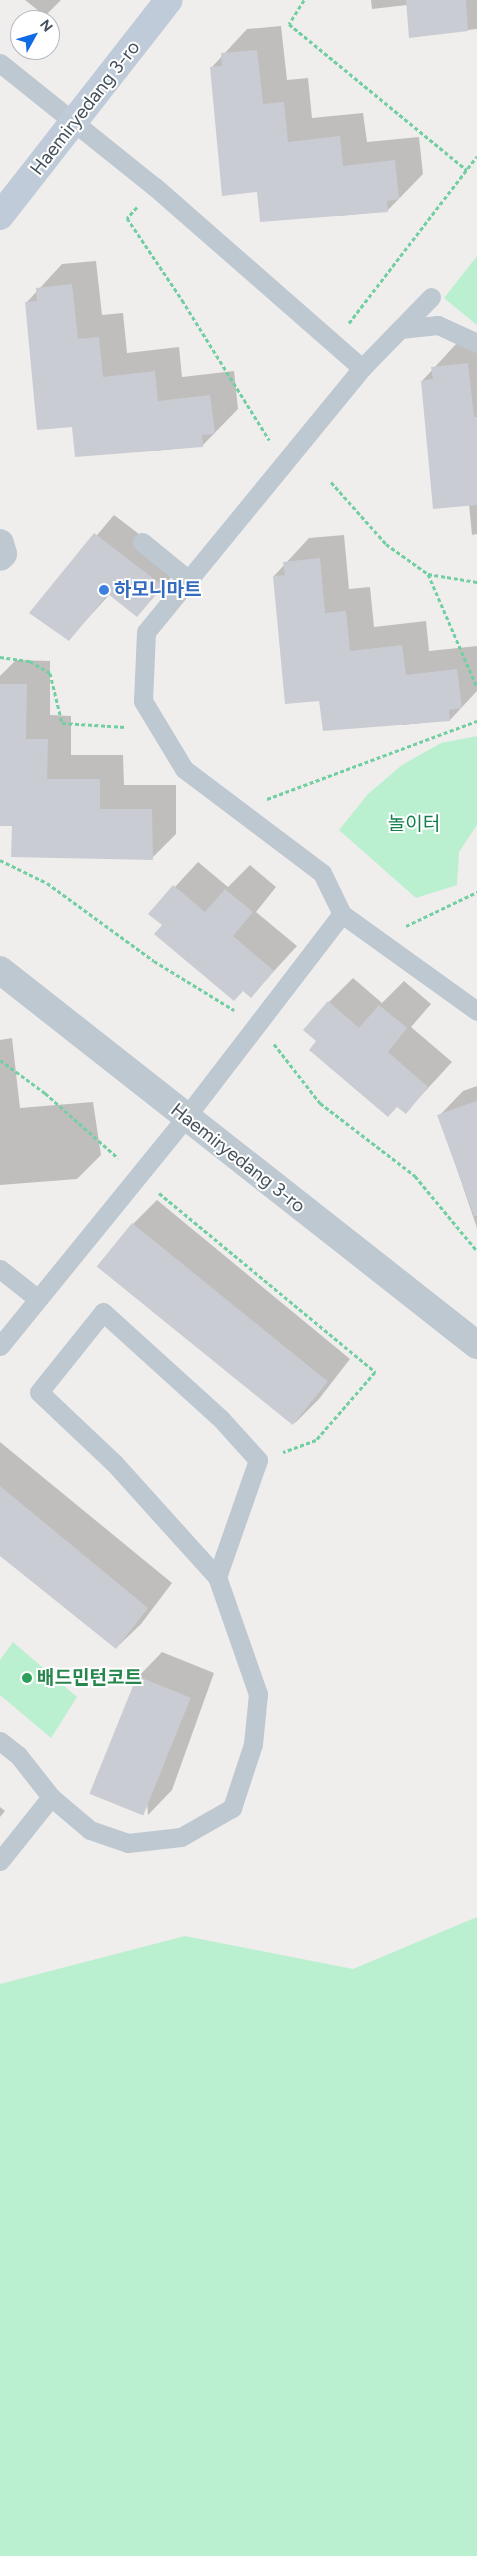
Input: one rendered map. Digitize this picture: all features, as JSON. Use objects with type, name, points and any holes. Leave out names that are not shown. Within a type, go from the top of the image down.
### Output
[{"type":"street","name":"Haemiryedang 3-ro","points":[[0,216],[169,0]]},
{"type":"street","points":[[0,543],[3,554],[0,557]]},
{"type":"street","name":"Haemiryedang 3-ro","points":[[0,970],[477,1345]]},
{"type":"lane","points":[[0,63],[155,187],[362,368]]},
{"type":"lane","points":[[431,296],[362,368],[146,632],[143,701],[184,769],[322,872],[342,914],[477,1011]]},
{"type":"lane","points":[[400,329],[438,325],[477,343]]},
{"type":"lane","points":[[142,542],[189,580]]},
{"type":"lane","points":[[0,1346],[186,1117],[342,914]]},
{"type":"lane","points":[[0,1269],[38,1299]]},
{"type":"lane","points":[[0,1741],[18,1755],[51,1797],[90,1830],[128,1843],[181,1837],[232,1808],[253,1744],[258,1694],[217,1577],[114,1462],[38,1392],[102,1312],[222,1419],[258,1460],[217,1577]]},
{"type":"lane","points":[[0,1861],[51,1797]]},
{"type":"path","points":[[304,0],[289,24],[467,170]]},
{"type":"path","points":[[334,343],[477,156]]},
{"type":"path","points":[[155,187],[127,218],[182,300],[283,464]]},
{"type":"path","points":[[332,482],[386,544],[428,574],[477,582]]},
{"type":"path","points":[[428,574],[477,687]]},
{"type":"path","points":[[0,657],[30,661],[50,674],[62,723],[160,729]]},
{"type":"path","points":[[238,810],[477,721]]},
{"type":"path","points":[[0,860],[47,883],[154,961],[257,1024],[320,1103],[415,1176],[477,1251]]},
{"type":"path","points":[[388,947],[406,926],[477,892]]},
{"type":"path","points":[[0,1060],[45,1092],[138,1176],[375,1372],[316,1440],[258,1460]]},
{"type":"green space","points":[[477,256],[477,325],[444,298]]},
{"type":"green space","name":"놀이터","points":[[477,736],[477,825],[459,852],[457,885],[416,898],[339,830],[368,794],[402,765],[441,743]]},
{"type":"green space","name":"배드민턴코트","points":[[13,1642],[77,1697],[51,1738],[0,1695],[0,1660]]},
{"type":"green space","points":[[477,1917],[477,2556],[0,2556],[0,1984],[185,1936],[353,1969]]},
{"type":"building","points":[[406,0],[466,0],[468,31],[409,38]]},
{"type":"building","points":[[257,50],[263,104],[284,102],[288,142],[340,136],[343,166],[395,160],[399,199],[387,201],[388,212],[260,222],[257,192],[222,196],[210,67],[222,66],[221,53]]},
{"type":"building","points":[[72,284],[78,339],[99,337],[103,377],[155,371],[158,401],[210,395],[215,434],[202,435],[203,447],[75,457],[72,427],[37,430],[25,302],[37,301],[36,288]]},
{"type":"building","points":[[468,363],[474,417],[477,417],[477,505],[433,509],[421,381],[433,379],[431,367]]},
{"type":"building","name":"하모니마트","points":[[94,533],[163,586],[137,617],[108,594],[69,641],[29,613]]},
{"type":"building","points":[[320,558],[325,613],[346,611],[350,651],[402,645],[406,675],[457,669],[462,708],[449,710],[450,721],[323,731],[319,701],[285,704],[273,576],[285,575],[283,562]]},
{"type":"building","points":[[0,684],[27,684],[26,739],[48,739],[47,779],[100,779],[100,809],[152,809],[153,860],[11,857],[12,826],[0,826]]},
{"type":"building","points":[[173,885],[205,912],[225,889],[253,912],[233,936],[274,971],[251,998],[243,991],[234,1001],[154,934],[162,925],[148,914]]},
{"type":"building","points":[[328,1001],[359,1028],[379,1005],[407,1028],[388,1052],[428,1087],[406,1114],[397,1107],[388,1117],[309,1050],[316,1041],[303,1030]]},
{"type":"building","points":[[477,1101],[477,1216],[474,1216],[437,1115]]},
{"type":"building","points":[[132,1223],[328,1382],[293,1425],[97,1267]]},
{"type":"building","points":[[0,1486],[148,1608],[116,1649],[0,1556]]},
{"type":"building","points":[[137,1676],[191,1698],[143,1815],[89,1794]]},
{"type":"place","name":"하모니마트","points":[[104,590]]},
{"type":"place","name":"배드민턴코트","points":[[27,1678]]}]
